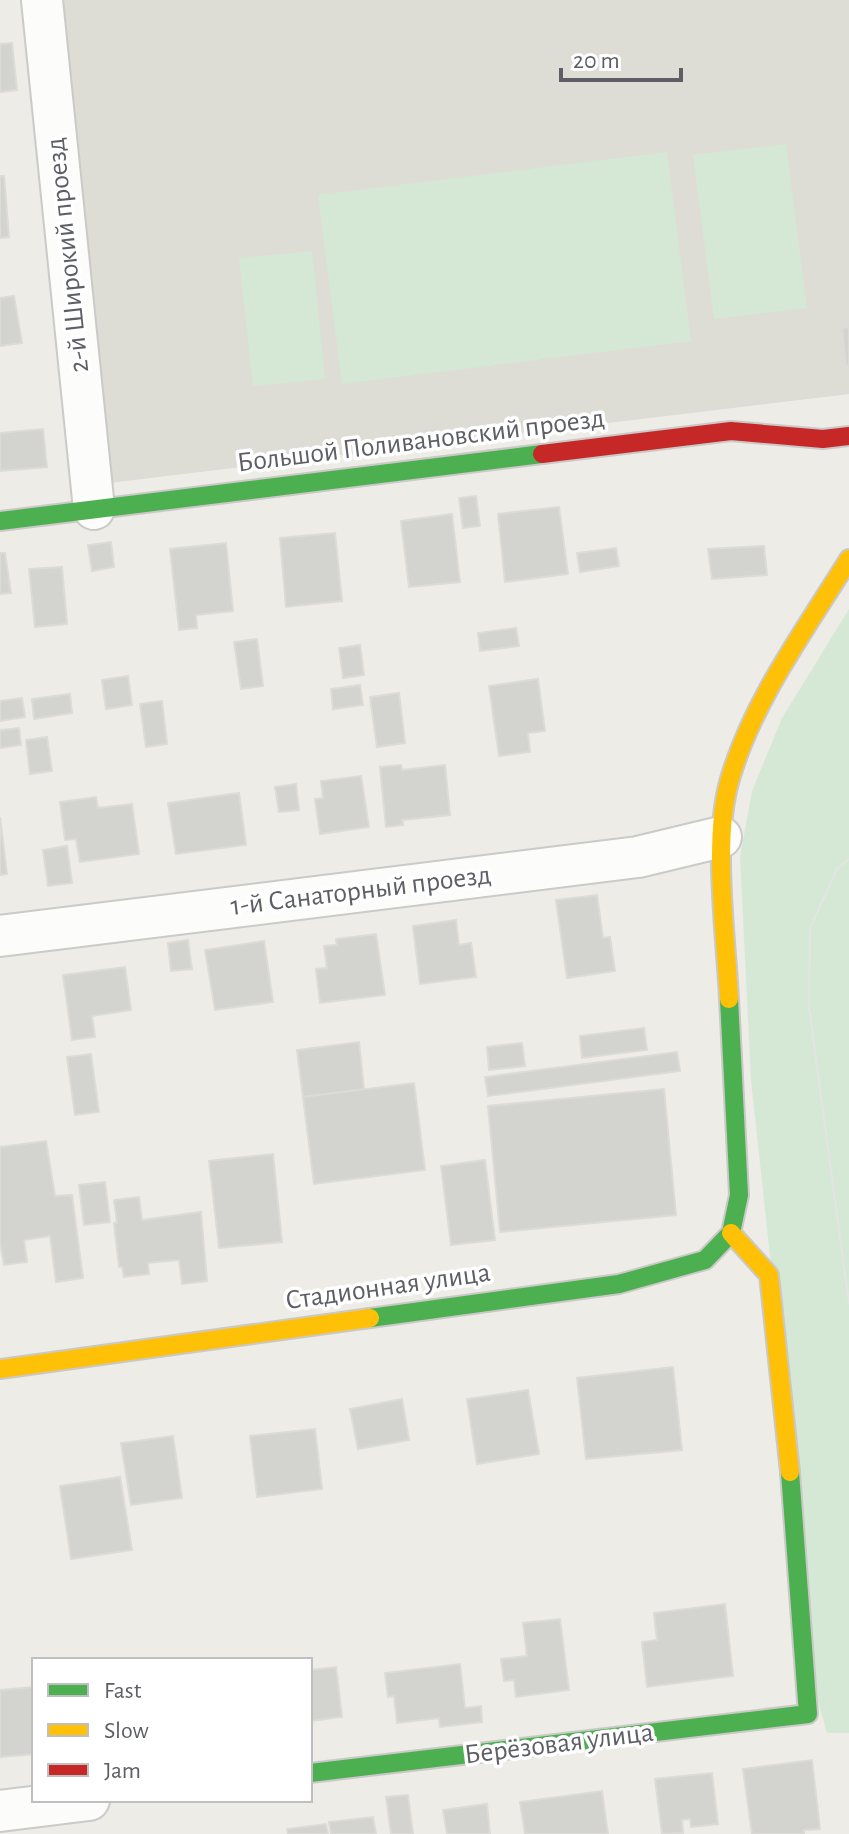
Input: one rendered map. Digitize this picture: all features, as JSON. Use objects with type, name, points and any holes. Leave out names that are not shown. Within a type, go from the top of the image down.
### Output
[{"type":"street","name":"2-й Широкий проезд","points":[[42,0],[94,509]]},
{"type":"street","name":"Большой Поливановский проезд","points":[[0,521],[731,431],[823,439],[849,436]]},
{"type":"street","points":[[731,1233],[739,1195],[721,837],[729,781],[756,712],[849,559]]},
{"type":"street","name":"1-й Санаторный проезд","points":[[0,936],[638,857],[721,837]]},
{"type":"street","name":"Стадионная улица","points":[[0,1369],[619,1284],[705,1260],[731,1233]]},
{"type":"street","name":"Берёзовая улица","points":[[312,1773],[808,1714],[795,1520],[769,1275],[731,1233]]},
{"type":"street","points":[[0,1811],[73,1802]]},
{"type":"shaded area","points":[[58,0],[849,0],[849,394],[109,483]]},
{"type":"green space","points":[[786,144],[807,308],[714,319],[693,155]]},
{"type":"green space","points":[[667,152],[691,341],[342,384],[318,195]]},
{"type":"green space","points":[[312,251],[325,379],[253,386],[239,258]]},
{"type":"green space","points":[[849,609],[849,1733],[827,1733],[818,1701],[751,1080],[740,857],[752,791],[782,718]]},
{"type":"building","points":[[12,43],[17,90],[0,92],[0,44]]},
{"type":"building","points":[[0,176],[4,176],[9,237],[0,238]]},
{"type":"building","points":[[14,296],[22,343],[0,346],[0,298]]},
{"type":"building","points":[[849,327],[849,366],[846,366],[842,328]]},
{"type":"building","points":[[43,429],[47,467],[0,471],[0,433]]},
{"type":"building","points":[[476,496],[480,526],[463,528],[459,498]]},
{"type":"building","points":[[559,507],[568,574],[505,582],[498,514]]},
{"type":"building","points":[[452,514],[460,582],[409,587],[401,521]]},
{"type":"building","points":[[335,533],[342,601],[286,607],[280,538]]},
{"type":"building","points":[[111,542],[114,567],[92,571],[88,545]]},
{"type":"building","points":[[226,543],[233,611],[196,615],[197,628],[179,630],[170,549]]},
{"type":"building","points":[[764,546],[767,575],[712,579],[708,549]]},
{"type":"building","points":[[616,548],[619,566],[580,572],[577,553]]},
{"type":"building","points":[[0,553],[5,553],[11,593],[0,594]]},
{"type":"building","points":[[62,567],[67,624],[35,627],[29,569]]},
{"type":"building","points":[[516,628],[519,646],[480,651],[478,633]]},
{"type":"building","points":[[257,639],[263,686],[241,689],[234,642]]},
{"type":"building","points":[[360,645],[364,675],[343,678],[339,648]]},
{"type":"building","points":[[128,676],[132,705],[106,709],[102,680]]},
{"type":"building","points":[[538,679],[545,731],[528,733],[530,752],[499,756],[489,686]]},
{"type":"building","points":[[360,685],[363,705],[333,709],[331,689]]},
{"type":"building","points":[[399,693],[405,743],[377,747],[370,697]]},
{"type":"building","points":[[70,694],[72,713],[34,719],[32,699]]},
{"type":"building","points":[[22,698],[25,717],[0,721],[0,701]]},
{"type":"building","points":[[162,701],[167,744],[146,747],[140,704]]},
{"type":"building","points":[[19,728],[21,745],[0,748],[0,730]]},
{"type":"building","points":[[47,737],[52,771],[30,774],[26,740]]},
{"type":"building","points":[[401,765],[402,770],[445,765],[450,815],[402,820],[403,825],[386,827],[380,767]]},
{"type":"building","points":[[361,776],[369,827],[320,834],[315,799],[323,798],[321,781]]},
{"type":"building","points":[[296,784],[299,810],[279,812],[275,787]]},
{"type":"building","points":[[239,793],[246,845],[176,854],[168,803]]},
{"type":"building","points":[[96,797],[98,808],[132,804],[139,854],[80,862],[76,839],[65,840],[60,802]]},
{"type":"building","points":[[0,817],[7,874],[0,875]]},
{"type":"building","points":[[67,846],[72,883],[48,886],[43,850]]},
{"type":"building","points":[[597,895],[603,938],[610,937],[615,971],[567,978],[556,900]]},
{"type":"building","points":[[456,920],[459,945],[471,943],[476,977],[420,984],[413,926]]},
{"type":"building","points":[[376,934],[385,995],[320,1003],[316,969],[327,968],[324,946],[337,945],[336,939]]},
{"type":"building","points":[[188,940],[192,969],[171,971],[168,943]]},
{"type":"building","points":[[264,941],[273,1002],[215,1010],[205,950]]},
{"type":"building","points":[[125,967],[131,1010],[92,1016],[95,1037],[72,1040],[63,975]]},
{"type":"building","points":[[644,1028],[647,1050],[582,1058],[580,1036]]},
{"type":"building","points":[[359,1042],[364,1089],[303,1097],[297,1050]]},
{"type":"building","points":[[522,1043],[525,1066],[489,1070],[487,1047]]},
{"type":"building","points":[[677,1052],[680,1071],[488,1096],[485,1077]]},
{"type":"building","points":[[91,1054],[99,1112],[75,1115],[67,1057]]},
{"type":"building","points":[[414,1083],[425,1170],[314,1184],[303,1097]]},
{"type":"building","points":[[664,1089],[676,1215],[500,1232],[488,1106]]},
{"type":"building","points":[[46,1141],[55,1196],[72,1195],[83,1278],[56,1282],[50,1236],[24,1240],[27,1262],[4,1265],[0,1243],[0,1147]]},
{"type":"building","points":[[273,1154],[282,1242],[219,1248],[209,1161]]},
{"type":"building","points":[[485,1160],[495,1240],[451,1245],[441,1166]]},
{"type":"building","points":[[105,1182],[110,1222],[84,1225],[79,1185]]},
{"type":"building","points":[[139,1197],[142,1220],[201,1212],[207,1281],[182,1284],[179,1260],[148,1263],[149,1274],[124,1277],[122,1267],[119,1267],[114,1200]]},
{"type":"building","points":[[673,1367],[682,1450],[586,1459],[577,1378]]},
{"type":"building","points":[[528,1390],[539,1454],[477,1464],[467,1399]]},
{"type":"building","points":[[402,1399],[409,1440],[358,1449],[350,1409]]},
{"type":"building","points":[[315,1429],[322,1489],[257,1497],[250,1436]]},
{"type":"building","points":[[173,1436],[182,1498],[131,1505],[121,1443]]},
{"type":"building","points":[[120,1477],[132,1550],[71,1559],[60,1486]]},
{"type":"building","points":[[725,1604],[733,1676],[647,1687],[642,1642],[657,1640],[654,1613]]},
{"type":"building","points":[[560,1619],[569,1690],[516,1697],[514,1680],[504,1681],[501,1659],[527,1656],[523,1623]]},
{"type":"building","points":[[460,1664],[465,1708],[481,1706],[482,1722],[440,1727],[439,1718],[397,1723],[394,1696],[388,1697],[385,1673]]},
{"type":"building","points":[[336,1667],[342,1717],[312,1721],[312,1670]]},
{"type":"building","points":[[32,1687],[32,1754],[0,1757],[0,1690]]},
{"type":"building","points":[[812,1760],[820,1829],[804,1830],[804,1834],[752,1834],[743,1769]]},
{"type":"building","points":[[712,1773],[718,1824],[691,1827],[690,1819],[682,1820],[683,1833],[662,1834],[655,1779]]},
{"type":"building","points":[[602,1791],[608,1834],[525,1834],[520,1802]]},
{"type":"building","points":[[408,1795],[413,1834],[391,1834],[386,1797]]},
{"type":"building","points":[[487,1804],[490,1834],[447,1834],[443,1810]]},
{"type":"building","points":[[373,1817],[376,1834],[331,1834],[329,1822]]},
{"type":"building","points":[[326,1824],[328,1834],[288,1834],[287,1829]]},
{"type":"tram line","points":[[849,859],[837,869],[810,928],[809,1008],[849,1303]]},
{"type":"traffic: fast","points":[[0,521],[542,454]]},
{"type":"traffic: fast","points":[[370,1318],[619,1284],[705,1260],[731,1233],[739,1195],[729,999]]},
{"type":"traffic: fast","points":[[312,1773],[808,1714],[790,1472]]},
{"type":"traffic: slow","points":[[729,999],[721,858],[730,779],[766,693],[849,559]]},
{"type":"traffic: slow","points":[[731,1233],[769,1275],[790,1472]]},
{"type":"traffic: slow","points":[[0,1369],[370,1318]]},
{"type":"traffic: jam","points":[[542,454],[731,431],[823,439],[849,436]]}]
